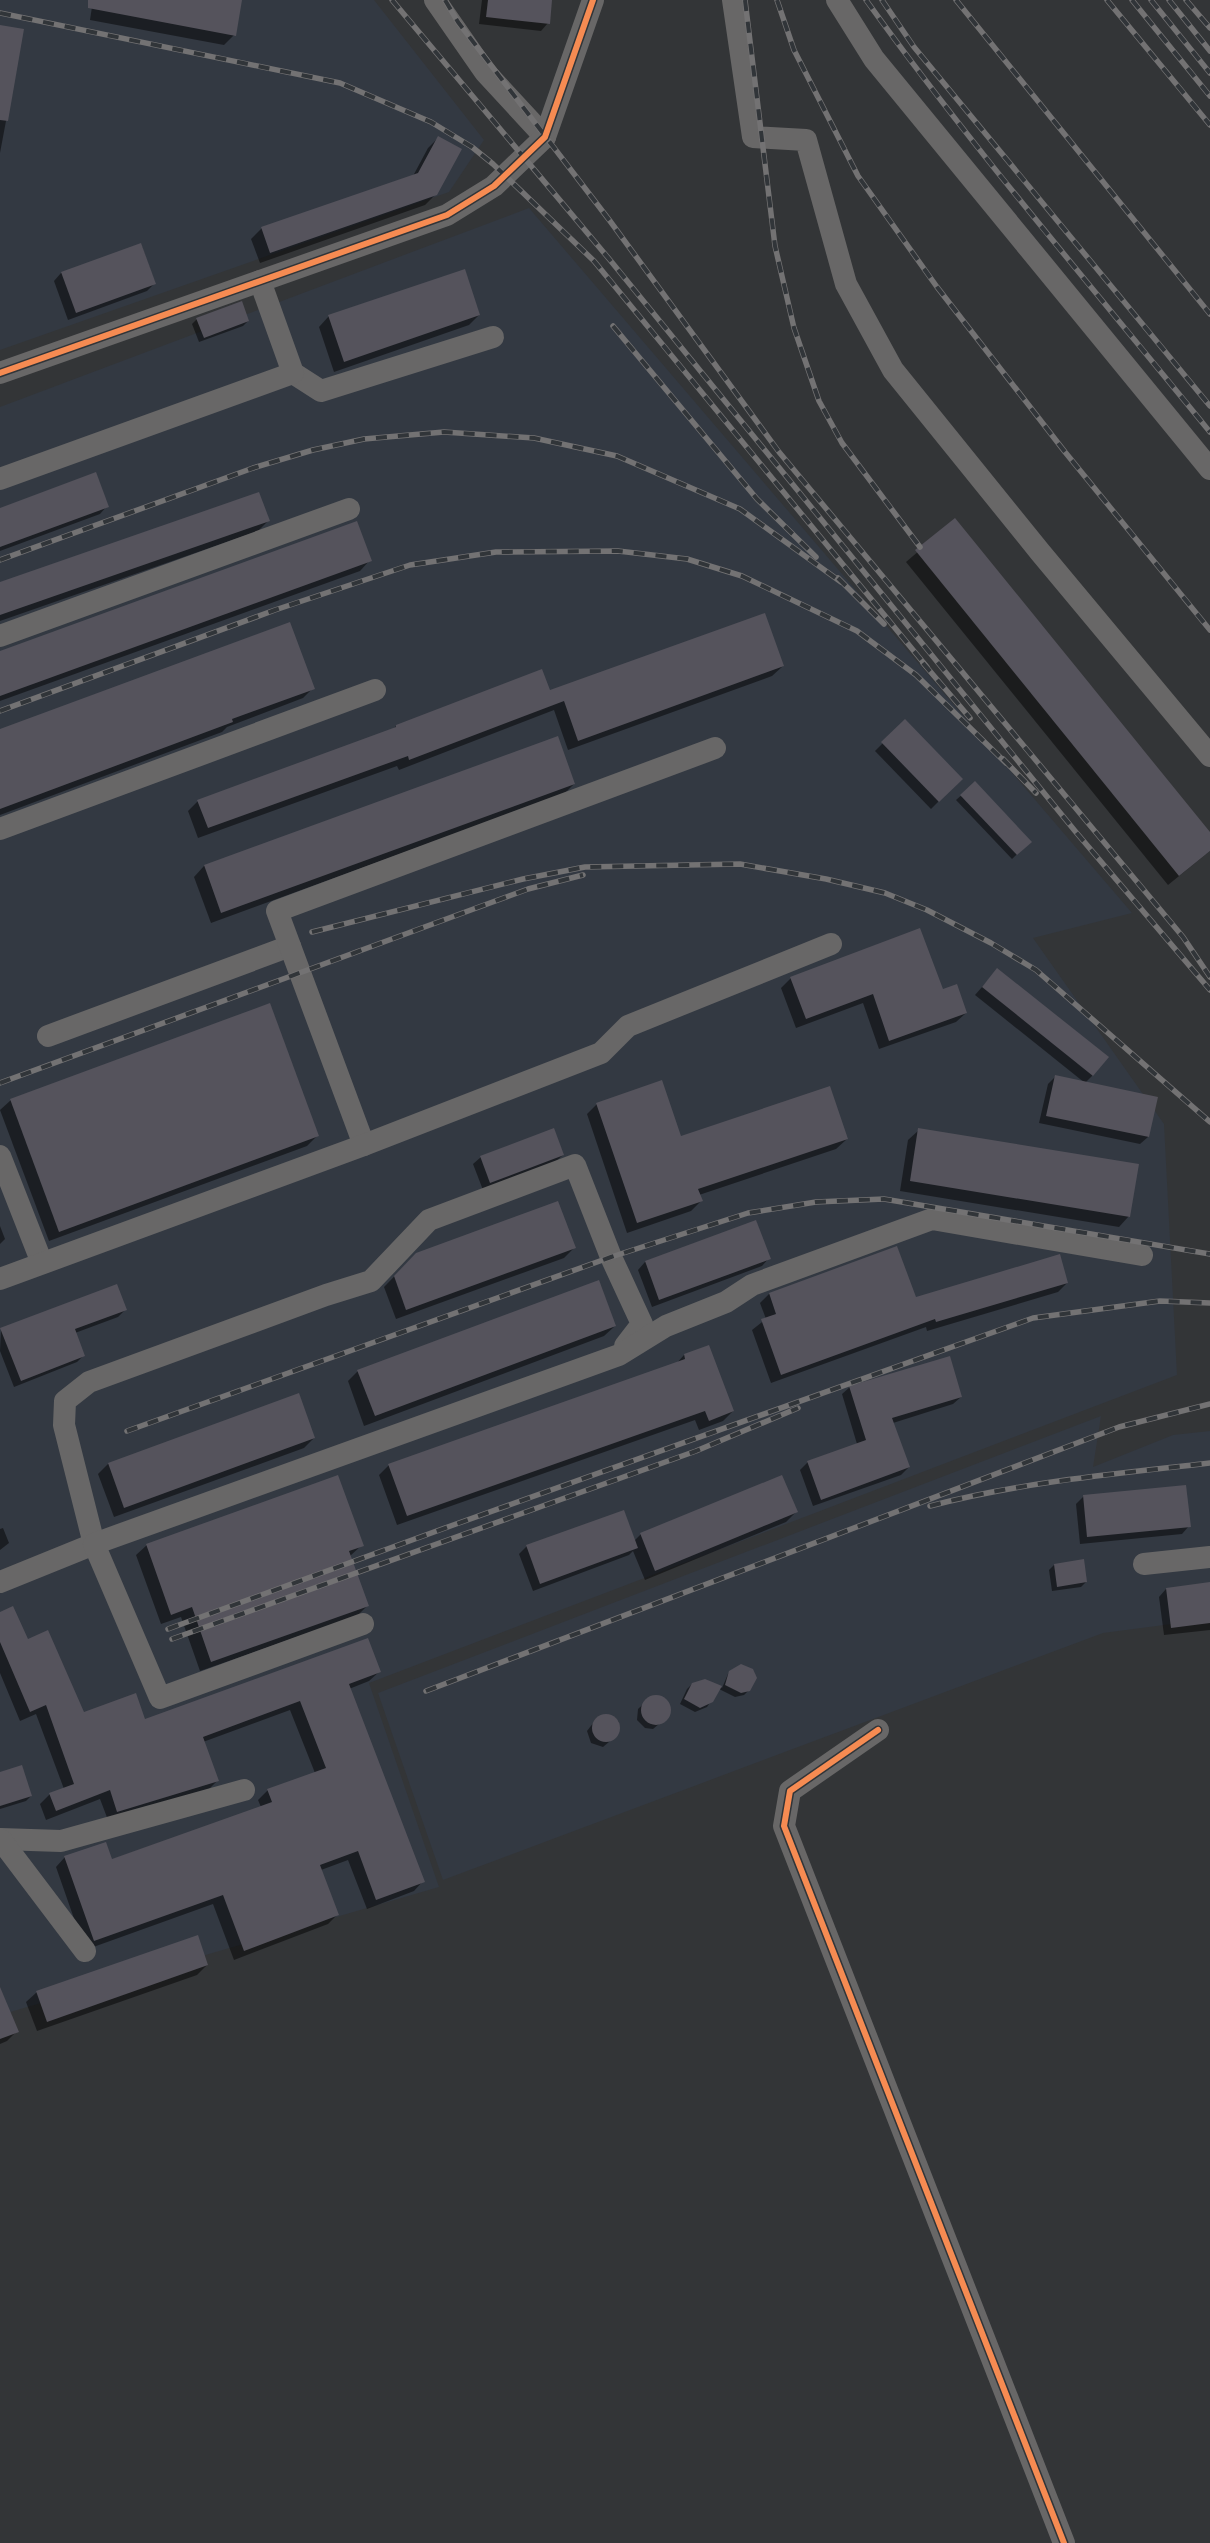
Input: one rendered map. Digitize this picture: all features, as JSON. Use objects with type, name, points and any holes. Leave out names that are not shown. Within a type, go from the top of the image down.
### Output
[{"type":"street","points":[[435,0],[485,72],[545,137]]},
{"type":"street","points":[[0,373],[447,214],[494,186],[545,137],[593,0]]},
{"type":"street","points":[[733,0],[753,137],[806,140],[846,284],[893,370],[1040,552],[1210,756]]},
{"type":"street","points":[[837,0],[874,59],[1210,470]]},
{"type":"street","points":[[260,280],[293,372],[321,391],[493,336]]},
{"type":"street","points":[[0,479],[293,372]]},
{"type":"street","points":[[0,636],[349,509]]},
{"type":"street","points":[[0,829],[375,690]]},
{"type":"street","points":[[364,1145],[277,910],[715,748]]},
{"type":"street","points":[[0,1279],[364,1145],[601,1053],[628,1026],[831,944]]},
{"type":"street","points":[[48,1036],[290,946]]},
{"type":"street","points":[[0,1156],[42,1263]]},
{"type":"street","points":[[363,1624],[160,1698],[94,1544],[64,1426],[65,1401],[89,1382],[326,1295],[371,1281],[429,1220],[575,1165],[611,1257],[642,1324],[619,1355]]},
{"type":"street","points":[[0,1582],[94,1544],[619,1355],[666,1326],[726,1302],[752,1285],[932,1219],[1142,1255]]},
{"type":"street","points":[[1144,1564],[1210,1557]]},
{"type":"street","points":[[878,1730],[790,1791],[784,1826],[1064,2543]]},
{"type":"street","points":[[0,1839],[61,1841],[244,1790]]},
{"type":"street","points":[[0,1839],[85,1951]]},
{"type":"shaded area","points":[[0,0],[374,0],[484,140],[449,192],[0,350]]},
{"type":"shaded area","points":[[529,208],[1132,913],[1033,938],[1164,1124],[1177,1375],[369,1683],[439,1887],[0,2015],[0,407]]},
{"type":"shaded area","points":[[1101,1416],[1093,1467],[1173,1435],[1210,1431],[1210,1619],[1103,1633],[443,1880],[378,1693]]},
{"type":"building","points":[[88,0],[242,0],[236,36],[88,8]]},
{"type":"building","points":[[488,0],[552,0],[550,24],[486,17]]},
{"type":"building","points":[[0,25],[24,29],[8,121],[0,120]]},
{"type":"building","points":[[438,136],[462,149],[437,195],[270,253],[261,227],[418,173]]},
{"type":"building","points":[[141,243],[156,284],[76,313],[61,272]]},
{"type":"building","points":[[465,269],[480,315],[344,362],[328,315]]},
{"type":"building","points":[[242,301],[249,321],[204,338],[196,318]]},
{"type":"building","points":[[96,472],[109,507],[0,547],[0,508]]},
{"type":"building","points":[[259,492],[270,521],[0,615],[0,582]]},
{"type":"building","points":[[955,518],[1210,832],[1210,851],[1179,876],[915,550]]},
{"type":"building","points":[[357,521],[372,561],[0,696],[0,651]]},
{"type":"building","points":[[765,613],[784,666],[578,741],[564,701],[409,760],[408,756],[208,828],[197,800],[396,727],[396,725],[542,669],[550,690]]},
{"type":"building","points":[[290,622],[315,689],[232,719],[233,722],[0,809],[0,729]]},
{"type":"building","points":[[905,719],[963,779],[939,802],[881,742]]},
{"type":"building","points":[[558,736],[575,784],[221,913],[204,865]]},
{"type":"building","points":[[975,781],[1032,842],[1017,855],[960,795]]},
{"type":"building","points":[[920,928],[943,989],[957,984],[967,1013],[889,1041],[873,994],[806,1019],[790,977]]},
{"type":"building","points":[[997,968],[1109,1057],[1093,1076],[982,987]]},
{"type":"building","points":[[270,1003],[319,1136],[59,1232],[10,1099]]},
{"type":"building","points":[[1055,1075],[1158,1097],[1149,1137],[1046,1116]]},
{"type":"building","points":[[662,1080],[681,1136],[830,1086],[848,1139],[698,1189],[703,1201],[637,1223],[596,1103]]},
{"type":"building","points":[[554,1128],[564,1155],[490,1183],[480,1156]]},
{"type":"building","points":[[918,1128],[1139,1164],[1130,1217],[910,1181]]},
{"type":"building","points":[[558,1201],[576,1248],[406,1310],[394,1276],[416,1253]]},
{"type":"building","points":[[756,1220],[771,1259],[659,1300],[645,1261]]},
{"type":"building","points":[[897,1246],[916,1297],[1060,1254],[1068,1283],[936,1322],[935,1319],[781,1375],[761,1319],[776,1314],[769,1293]]},
{"type":"building","points":[[599,1280],[616,1326],[375,1416],[357,1370]]},
{"type":"building","points":[[117,1284],[127,1310],[75,1329],[85,1356],[21,1381],[0,1328]]},
{"type":"building","points":[[709,1345],[734,1411],[709,1421],[705,1411],[407,1516],[388,1464],[685,1359],[684,1354]]},
{"type":"building","points":[[950,1356],[962,1397],[892,1418],[910,1467],[821,1500],[807,1461],[866,1440],[849,1386]]},
{"type":"building","points":[[299,1393],[315,1438],[124,1508],[108,1463]]},
{"type":"building","points":[[338,1475],[364,1546],[349,1551],[369,1606],[211,1662],[192,1607],[171,1615],[146,1544]]},
{"type":"building","points":[[782,1475],[798,1512],[655,1571],[640,1533]]},
{"type":"building","points":[[1186,1485],[1191,1527],[1087,1537],[1083,1495]]},
{"type":"building","points":[[624,1510],[638,1548],[540,1584],[526,1545]]},
{"type":"building","points":[[1084,1559],[1087,1582],[1057,1587],[1054,1564]]},
{"type":"building","points":[[1210,1582],[1210,1623],[1171,1628],[1166,1588]]},
{"type":"building","points":[[13,1606],[28,1639],[48,1630],[84,1712],[136,1693],[145,1719],[368,1638],[381,1672],[349,1684],[425,1882],[376,1900],[358,1851],[320,1865],[339,1915],[244,1951],[223,1895],[94,1941],[64,1856],[106,1842],[112,1859],[272,1802],[267,1789],[326,1768],[300,1701],[203,1737],[219,1781],[117,1812],[110,1790],[56,1811],[49,1793],[74,1784],[46,1705],[30,1712],[0,1642],[0,1612]]},
{"type":"building","points":[[741,1664],[753,1669],[757,1678],[750,1691],[741,1693],[725,1685],[729,1671]]},
{"type":"building","points":[[705,1679],[722,1686],[713,1702],[700,1708],[684,1699],[692,1683]]},
{"type":"building","points":[[656,1695],[666,1700],[671,1710],[666,1720],[656,1725],[646,1720],[641,1710],[646,1700]]},
{"type":"building","points":[[606,1714],[616,1718],[620,1728],[616,1738],[606,1742],[596,1738],[592,1728],[596,1718]]},
{"type":"building","points":[[22,1765],[32,1796],[0,1806],[0,1772]]},
{"type":"building","points":[[198,1935],[208,1965],[47,2022],[36,1991]]},
{"type":"building","points":[[0,1987],[19,2032],[0,2039]]},
{"type":"railway","points":[[392,0],[610,260],[1075,831],[1210,990]]},
{"type":"railway","points":[[445,0],[458,22],[610,221],[779,452],[1183,937],[1210,977]]},
{"type":"railway","points":[[745,0],[775,246],[794,328],[819,401],[842,443],[920,547]]},
{"type":"railway","points":[[777,0],[794,50],[858,176],[937,287],[1065,452],[1210,630]]},
{"type":"railway","points":[[866,0],[991,164],[1210,432]]},
{"type":"railway","points":[[882,0],[914,47],[1210,406]]},
{"type":"railway","points":[[956,0],[1210,314]]},
{"type":"railway","points":[[1107,0],[1210,125]]},
{"type":"railway","points":[[1132,0],[1210,96]]},
{"type":"railway","points":[[1151,0],[1210,73]]},
{"type":"railway","points":[[1169,0],[1210,51]]},
{"type":"railway","points":[[1186,0],[1210,28]]},
{"type":"railway","points":[[0,13],[340,83],[431,122],[472,147],[493,164],[594,261],[927,667]]},
{"type":"railway","points":[[613,326],[757,499],[816,557]]},
{"type":"railway","points":[[0,560],[253,468],[313,450],[364,439],[444,432],[534,438],[617,456],[740,509],[841,582]]},
{"type":"railway","points":[[0,711],[275,610],[410,565],[496,552],[618,551],[687,559],[742,576],[857,631],[916,675],[1006,763]]},
{"type":"railway","points":[[838,578],[884,624]]},
{"type":"railway","points":[[923,663],[970,718]]},
{"type":"railway","points":[[1003,759],[1036,793]]},
{"type":"railway","points":[[312,932],[523,879],[585,867],[740,864],[826,879],[885,893],[927,910],[991,943],[1036,970],[1210,1122]]},
{"type":"railway","points":[[0,1083],[528,889],[583,875]]},
{"type":"railway","points":[[127,1431],[611,1257],[748,1213],[816,1202],[884,1199],[1210,1254]]},
{"type":"railway","points":[[168,1629],[1033,1318],[1160,1301],[1210,1303]]},
{"type":"railway","points":[[426,1691],[1119,1427],[1210,1404]]},
{"type":"railway","points":[[172,1639],[696,1451],[798,1408]]},
{"type":"railway","points":[[930,1506],[1034,1485],[1210,1463]]},
{"type":"cycle path","points":[[0,373],[447,215],[494,186],[545,137],[593,0]]},
{"type":"cycle path","points":[[878,1730],[790,1791],[784,1826],[1064,2543]]}]
